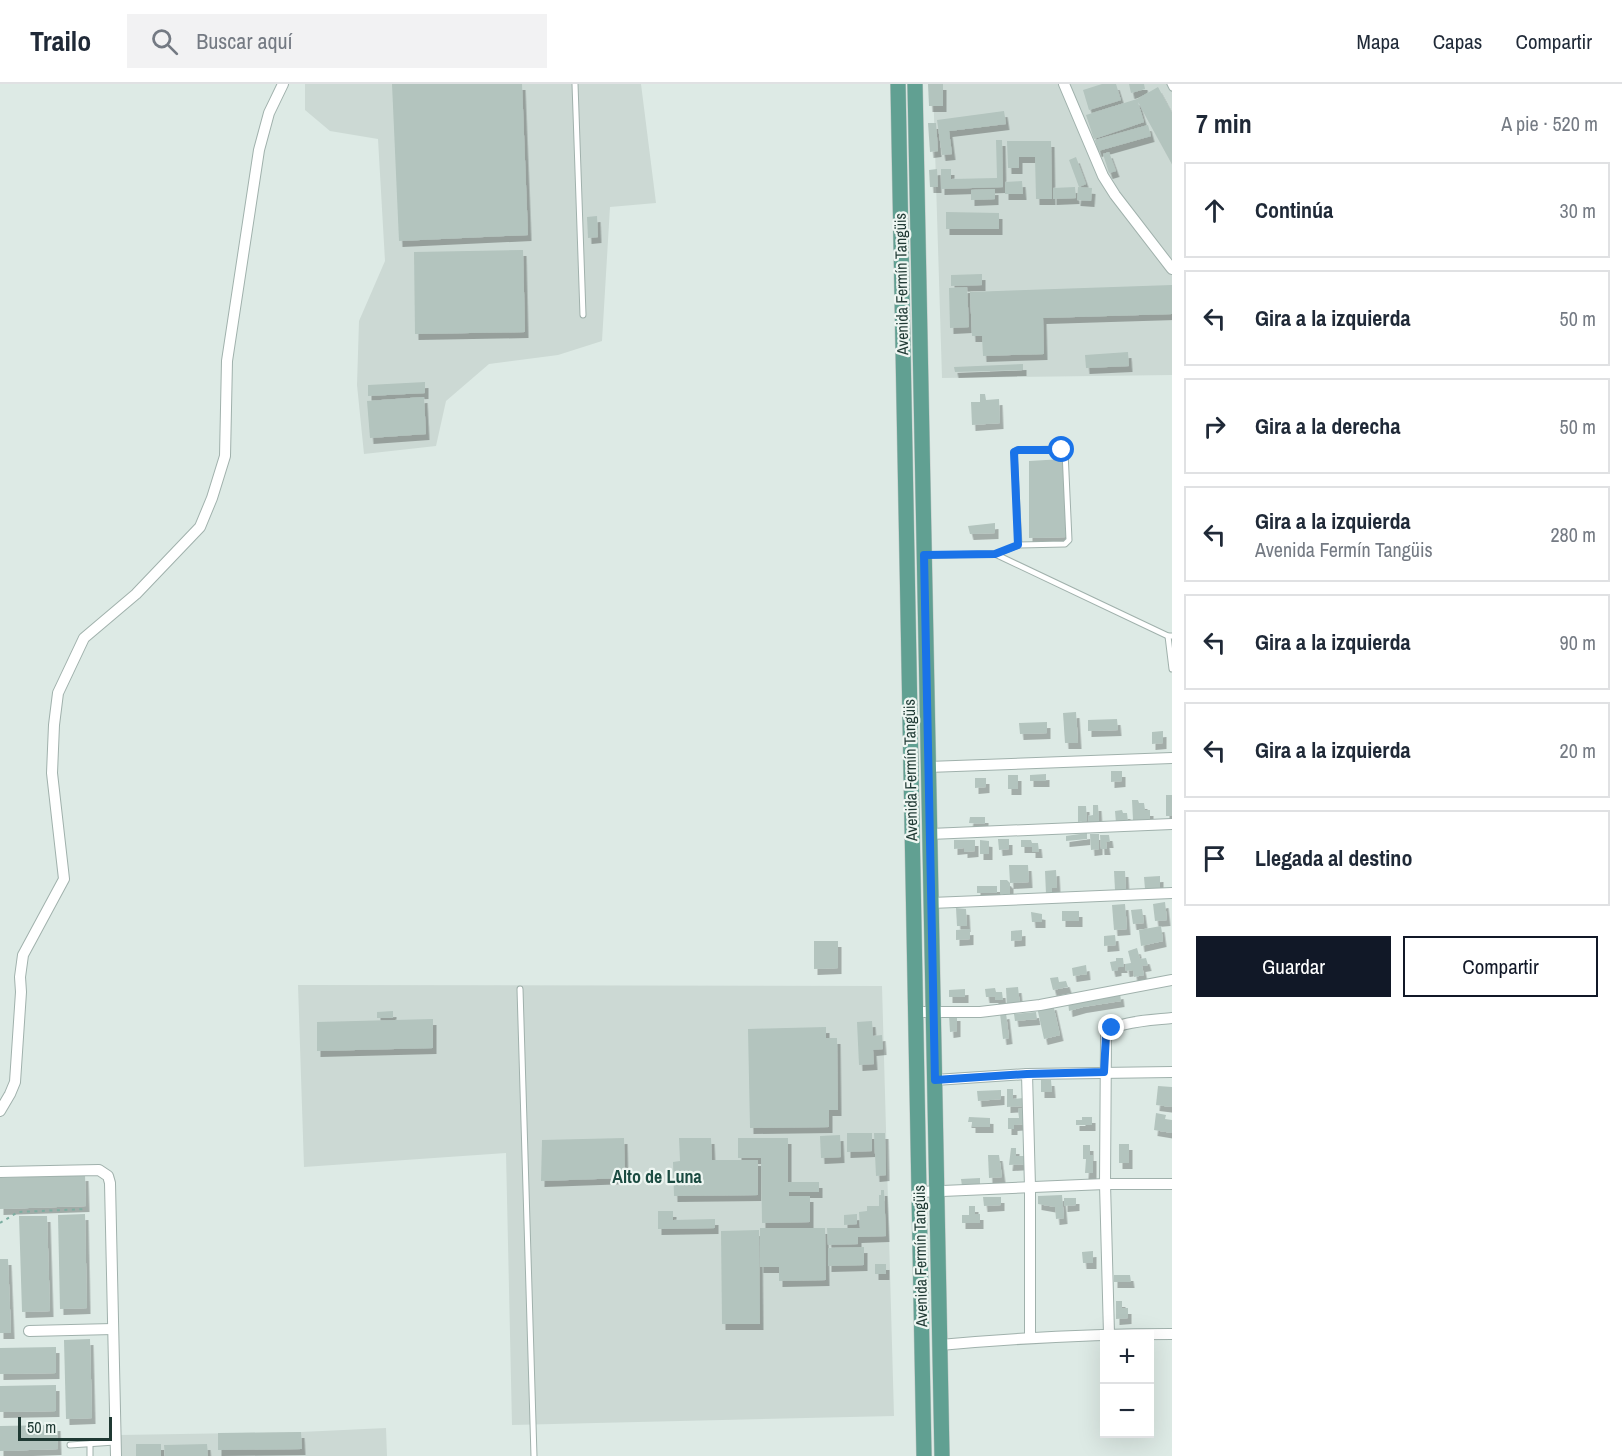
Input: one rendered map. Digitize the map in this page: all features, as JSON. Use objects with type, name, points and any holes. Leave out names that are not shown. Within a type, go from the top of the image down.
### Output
[{"type":"main road","name":"Avenida Fermín Tangüis","points":[[898,84],[924,1456]]},
{"type":"main road","name":"Avenida Fermín Tangüis","points":[[915,84],[942,1456]]},
{"type":"main road","points":[[900,158],[916,157]]},
{"type":"street","points":[[0,1111],[15,1082],[23,955],[64,879],[51,764],[58,693],[84,639],[136,594],[200,527],[212,498],[225,456],[227,361],[259,150],[269,113],[283,84]]},
{"type":"street","points":[[1065,84],[1103,176],[1172,269]]},
{"type":"street","points":[[928,767],[1172,758]]},
{"type":"street","points":[[930,834],[1172,824]]},
{"type":"street","points":[[931,903],[1172,893]]},
{"type":"street","points":[[916,1012],[980,1012],[1040,1005],[1172,980]]},
{"type":"street","points":[[1109,1330],[1105,1184],[1106,1035],[1116,1026],[1172,1018]]},
{"type":"street","points":[[935,1080],[1027,1074],[1172,1072]]},
{"type":"street","points":[[1027,1074],[1030,1337]]},
{"type":"street","points":[[0,1172],[99,1170],[108,1176],[116,1456]]},
{"type":"street","points":[[919,1192],[1105,1184],[1172,1184]]},
{"type":"street","points":[[29,1331],[113,1329]]},
{"type":"street","points":[[940,1345],[1030,1337],[1100,1334]]},
{"type":"street","points":[[1154,1334],[1172,1334]]},
{"type":"lane","points":[[575,84],[583,315]]},
{"type":"lane","points":[[924,555],[995,554],[1018,545],[1065,544],[1069,540],[1065,451],[1059,449],[1014,452],[1018,545]]},
{"type":"lane","points":[[995,554],[1170,636],[1172,669]]},
{"type":"lane","points":[[520,989],[534,1456]]},
{"type":"lane","points":[[70,1445],[115,1442]]},
{"type":"lane","points":[[90,1444],[90,1456]]},
{"type":"path","points":[[0,1223],[18,1212],[86,1209]]},
{"type":"shaded area","points":[[305,84],[641,84],[656,203],[610,207],[602,341],[558,355],[489,364],[446,401],[436,446],[364,454],[357,385],[359,321],[385,261],[378,139],[330,131],[305,110]]},
{"type":"shaded area","points":[[933,84],[1172,84],[1172,375],[942,378]]},
{"type":"shaded area","points":[[298,985],[882,986],[894,1416],[512,1425],[506,1153],[304,1167]]},
{"type":"shaded area","points":[[386,1428],[387,1456],[121,1456],[120,1435]]},
{"type":"building","points":[[392,84],[522,84],[528,235],[399,241]]},
{"type":"building","points":[[928,84],[943,84],[943,106],[929,106]]},
{"type":"building","points":[[1102,84],[1116,84],[1121,100],[1089,110],[1083,90]]},
{"type":"building","points":[[1129,84],[1144,84],[1145,89],[1131,93]]},
{"type":"building","points":[[1158,87],[1172,113],[1172,164],[1138,102],[1144,122],[1094,139],[1086,115],[1137,99]]},
{"type":"building","points":[[1004,111],[1006,124],[949,131],[952,154],[942,155],[937,120]]},
{"type":"building","points":[[928,123],[936,123],[938,151],[930,152]]},
{"type":"building","points":[[1148,125],[1151,136],[1098,151],[1095,140]]},
{"type":"building","points":[[996,140],[1002,140],[1003,187],[941,189],[941,169],[951,169],[951,179],[997,178]]},
{"type":"building","points":[[1007,141],[1051,141],[1052,199],[1036,199],[1035,157],[1019,157],[1019,168],[1008,168]]},
{"type":"building","points":[[1109,152],[1116,171],[1109,173],[1103,154]]},
{"type":"building","points":[[1076,157],[1086,184],[1079,187],[1069,160]]},
{"type":"building","points":[[937,169],[938,187],[930,187],[929,170]]},
{"type":"building","points":[[1022,181],[1023,194],[1005,194],[1005,182]]},
{"type":"building","points":[[1075,187],[1076,198],[1053,199],[1053,188]]},
{"type":"building","points":[[1078,187],[1092,188],[1091,201],[1077,200]]},
{"type":"building","points":[[995,189],[995,199],[971,200],[971,190]]},
{"type":"building","points":[[946,212],[999,213],[999,229],[946,229]]},
{"type":"building","points":[[597,216],[598,237],[588,238],[587,217]]},
{"type":"building","points":[[523,250],[525,332],[415,334],[414,252]]},
{"type":"building","points":[[982,274],[982,285],[951,286],[951,275]]},
{"type":"building","points":[[1172,285],[1172,314],[1043,318],[1044,354],[983,356],[982,336],[972,336],[970,292]]},
{"type":"building","points":[[967,287],[969,327],[950,328],[949,288]]},
{"type":"building","points":[[1128,352],[1129,366],[1086,368],[1085,355]]},
{"type":"building","points":[[1023,364],[1023,370],[955,372],[954,367]]},
{"type":"building","points":[[425,382],[425,393],[368,396],[368,385]]},
{"type":"building","points":[[980,394],[985,394],[986,400],[999,399],[1000,423],[972,425],[971,402],[980,402]]},
{"type":"building","points":[[424,397],[426,434],[370,438],[367,401]]},
{"type":"building","points":[[1063,459],[1066,537],[1029,538],[1029,461]]},
{"type":"building","points":[[995,523],[995,533],[970,534],[968,526]]},
{"type":"building","points":[[1076,712],[1078,743],[1065,743],[1063,713]]},
{"type":"building","points":[[1117,719],[1118,730],[1088,731],[1088,720]]},
{"type":"building","points":[[1047,722],[1047,733],[1020,734],[1019,723]]},
{"type":"building","points":[[1163,731],[1163,743],[1152,744],[1152,732]]},
{"type":"building","points":[[1111,771],[1122,771],[1122,781],[1111,782]]},
{"type":"building","points":[[1046,774],[1046,781],[1030,781],[1030,775]]},
{"type":"building","points":[[1008,775],[1018,775],[1018,789],[1008,789]]},
{"type":"building","points":[[975,778],[986,778],[986,787],[975,788]]},
{"type":"building","points":[[1166,795],[1172,795],[1172,816],[1166,816]]},
{"type":"building","points":[[1132,800],[1144,803],[1145,810],[1150,810],[1150,820],[1133,820]]},
{"type":"building","points":[[1093,805],[1098,805],[1099,822],[1089,822],[1088,816],[1093,815]]},
{"type":"building","points":[[1078,806],[1086,806],[1087,821],[1078,822]]},
{"type":"building","points":[[1122,810],[1123,813],[1127,813],[1128,822],[1116,823],[1115,811]]},
{"type":"building","points":[[970,817],[985,817],[985,824],[969,823]]},
{"type":"building","points":[[1087,833],[1087,839],[1066,841],[1066,836]]},
{"type":"building","points":[[1090,834],[1099,834],[1099,849],[1091,850]]},
{"type":"building","points":[[1100,835],[1109,835],[1110,842],[1106,842],[1107,849],[1101,849]]},
{"type":"building","points":[[998,839],[1009,839],[1009,849],[999,850]]},
{"type":"building","points":[[954,840],[975,840],[975,851],[964,852],[964,848],[954,849]]},
{"type":"building","points":[[980,840],[989,841],[989,854],[980,854]]},
{"type":"building","points":[[1021,840],[1038,843],[1039,852],[1032,852],[1032,847],[1021,847]]},
{"type":"building","points":[[1009,865],[1028,865],[1029,882],[1010,883]]},
{"type":"building","points":[[1056,870],[1057,888],[1052,888],[1052,894],[1046,894],[1045,871]]},
{"type":"building","points":[[1114,871],[1125,871],[1126,890],[1115,890]]},
{"type":"building","points":[[1160,876],[1160,888],[1145,889],[1144,877]]},
{"type":"building","points":[[1000,880],[1007,880],[1010,883],[1010,894],[1000,894]]},
{"type":"building","points":[[977,886],[997,886],[997,893],[977,893]]},
{"type":"building","points":[[1165,902],[1167,920],[1155,921],[1153,904]]},
{"type":"building","points":[[1125,904],[1127,929],[1114,930],[1112,905]]},
{"type":"building","points":[[956,908],[966,909],[967,926],[957,926]]},
{"type":"building","points":[[1142,909],[1144,923],[1133,924],[1131,910]]},
{"type":"building","points":[[1062,911],[1079,911],[1079,921],[1062,921]]},
{"type":"building","points":[[1031,912],[1042,914],[1042,922],[1032,922]]},
{"type":"building","points":[[1161,926],[1163,941],[1141,946],[1139,930]]},
{"type":"building","points":[[970,929],[970,939],[956,940],[956,930]]},
{"type":"building","points":[[1022,930],[1022,940],[1011,941],[1011,931]]},
{"type":"building","points":[[1115,935],[1116,945],[1104,946],[1104,936]]},
{"type":"building","points":[[814,941],[838,941],[838,968],[814,969]]},
{"type":"building","points":[[1137,948],[1140,959],[1146,958],[1148,965],[1142,966],[1144,975],[1134,977],[1133,970],[1126,971],[1125,964],[1131,963],[1128,951]]},
{"type":"building","points":[[1116,958],[1123,958],[1124,967],[1118,967],[1118,970],[1112,971],[1110,962],[1116,961]]},
{"type":"building","points":[[1086,965],[1087,974],[1073,976],[1072,968]]},
{"type":"building","points":[[1058,977],[1059,982],[1066,981],[1068,987],[1053,990],[1050,978]]},
{"type":"building","points":[[1018,987],[1020,1006],[1007,1007],[1006,988]]},
{"type":"building","points":[[995,988],[996,992],[1002,992],[1003,1000],[986,997],[985,989]]},
{"type":"building","points":[[965,989],[965,997],[949,997],[949,990]]},
{"type":"building","points":[[1120,993],[1121,1001],[1069,1011],[1068,1001]]},
{"type":"building","points":[[1053,1004],[1060,1035],[1044,1039],[1037,1007]]},
{"type":"building","points":[[393,1011],[393,1018],[377,1018],[377,1012]]},
{"type":"building","points":[[1036,1012],[1037,1019],[1015,1021],[1014,1014]]},
{"type":"building","points":[[1006,1013],[1009,1038],[1003,1039],[1000,1014]]},
{"type":"building","points":[[949,1015],[957,1015],[957,1031],[950,1032]]},
{"type":"building","points":[[433,1019],[433,1048],[317,1051],[317,1022]]},
{"type":"building","points":[[872,1021],[873,1036],[882,1035],[883,1049],[873,1050],[874,1064],[859,1065],[857,1022]]},
{"type":"building","points":[[826,1027],[826,1038],[837,1038],[838,1110],[829,1110],[829,1127],[750,1128],[748,1029]]},
{"type":"building","points":[[1041,1080],[1051,1080],[1052,1092],[1041,1092]]},
{"type":"building","points":[[1158,1086],[1172,1087],[1172,1107],[1156,1105]]},
{"type":"building","points":[[1007,1089],[1013,1089],[1013,1099],[1024,1098],[1024,1106],[1007,1107]]},
{"type":"building","points":[[1001,1090],[1001,1099],[978,1101],[977,1091]]},
{"type":"building","points":[[1025,1108],[1026,1124],[1014,1125],[1014,1129],[1008,1129],[1008,1118],[1019,1118],[1018,1109]]},
{"type":"building","points":[[1156,1113],[1166,1115],[1165,1119],[1172,1120],[1172,1133],[1154,1130]]},
{"type":"building","points":[[969,1117],[990,1118],[990,1127],[972,1127],[972,1122],[968,1122]]},
{"type":"building","points":[[1082,1117],[1092,1117],[1092,1125],[1076,1125],[1076,1120],[1082,1120]]},
{"type":"building","points":[[847,1133],[872,1133],[872,1151],[847,1152]]},
{"type":"building","points":[[874,1133],[885,1133],[886,1175],[876,1176]]},
{"type":"building","points":[[840,1135],[841,1157],[821,1158],[820,1136]]},
{"type":"building","points":[[624,1138],[625,1178],[541,1181],[542,1140]]},
{"type":"building","points":[[679,1138],[711,1138],[712,1160],[758,1160],[758,1195],[674,1196],[673,1162],[680,1161]]},
{"type":"building","points":[[738,1138],[788,1138],[788,1182],[819,1182],[819,1192],[789,1192],[789,1196],[810,1196],[810,1222],[762,1223],[761,1158],[738,1158]]},
{"type":"building","points":[[1119,1144],[1129,1144],[1129,1163],[1119,1163]]},
{"type":"building","points":[[1083,1145],[1090,1145],[1090,1155],[1093,1155],[1093,1173],[1085,1173],[1086,1159],[1083,1159]]},
{"type":"building","points":[[1011,1148],[1016,1148],[1016,1156],[1027,1156],[1027,1164],[1009,1165]]},
{"type":"building","points":[[988,1155],[999,1155],[1002,1177],[989,1178]]},
{"type":"building","points":[[85,1175],[86,1206],[0,1209],[0,1178]]},
{"type":"building","points":[[980,1178],[980,1185],[962,1186],[961,1179]]},
{"type":"building","points":[[881,1190],[884,1190],[886,1236],[858,1237],[858,1244],[828,1245],[827,1228],[860,1228],[859,1212],[867,1211],[867,1206],[879,1206]]},
{"type":"building","points":[[1062,1195],[1064,1218],[1056,1219],[1055,1207],[1038,1204],[1038,1196]]},
{"type":"building","points":[[983,1197],[1001,1197],[1001,1205],[984,1206]]},
{"type":"building","points":[[1064,1198],[1076,1198],[1076,1205],[1064,1206]]},
{"type":"building","points":[[969,1206],[975,1206],[975,1214],[980,1214],[980,1223],[962,1223],[962,1215],[969,1215]]},
{"type":"building","points":[[658,1211],[673,1211],[673,1220],[715,1219],[715,1228],[658,1229]]},
{"type":"building","points":[[85,1214],[87,1308],[60,1309],[58,1215]]},
{"type":"building","points":[[857,1214],[857,1224],[844,1225],[844,1215]]},
{"type":"building","points":[[19,1216],[47,1216],[50,1311],[22,1312]]},
{"type":"building","points":[[760,1228],[825,1228],[826,1280],[779,1281],[779,1267],[760,1267]]},
{"type":"building","points":[[759,1230],[760,1324],[722,1324],[721,1231]]},
{"type":"building","points":[[864,1247],[864,1265],[828,1266],[828,1248]]},
{"type":"building","points":[[1093,1251],[1093,1263],[1083,1263],[1082,1252]]},
{"type":"building","points":[[0,1259],[8,1259],[11,1333],[0,1333]]},
{"type":"building","points":[[875,1264],[886,1264],[886,1274],[875,1274]]},
{"type":"building","points":[[1114,1275],[1130,1275],[1131,1282],[1114,1282]]},
{"type":"building","points":[[1116,1301],[1122,1301],[1122,1308],[1128,1308],[1128,1318],[1116,1319]]},
{"type":"building","points":[[90,1339],[92,1418],[66,1419],[64,1340]]},
{"type":"building","points":[[56,1347],[56,1373],[0,1374],[0,1348]]},
{"type":"building","points":[[56,1385],[56,1411],[0,1412],[0,1386]]},
{"type":"building","points":[[57,1425],[58,1449],[0,1451],[0,1426]]},
{"type":"building","points":[[301,1432],[302,1449],[218,1450],[218,1433]]},
{"type":"building","points":[[136,1444],[161,1444],[161,1456],[136,1456]]},
{"type":"building","points":[[207,1444],[208,1456],[165,1456],[164,1445]]},
{"type":"district","name":"Alto de Luna","points":[[657,1177]]},
{"type":"route","points":[[1062,450],[1018,450],[1014,452],[1018,545],[995,554],[924,555],[935,1080],[1104,1072],[1106,1035],[1112,1028]]}]
